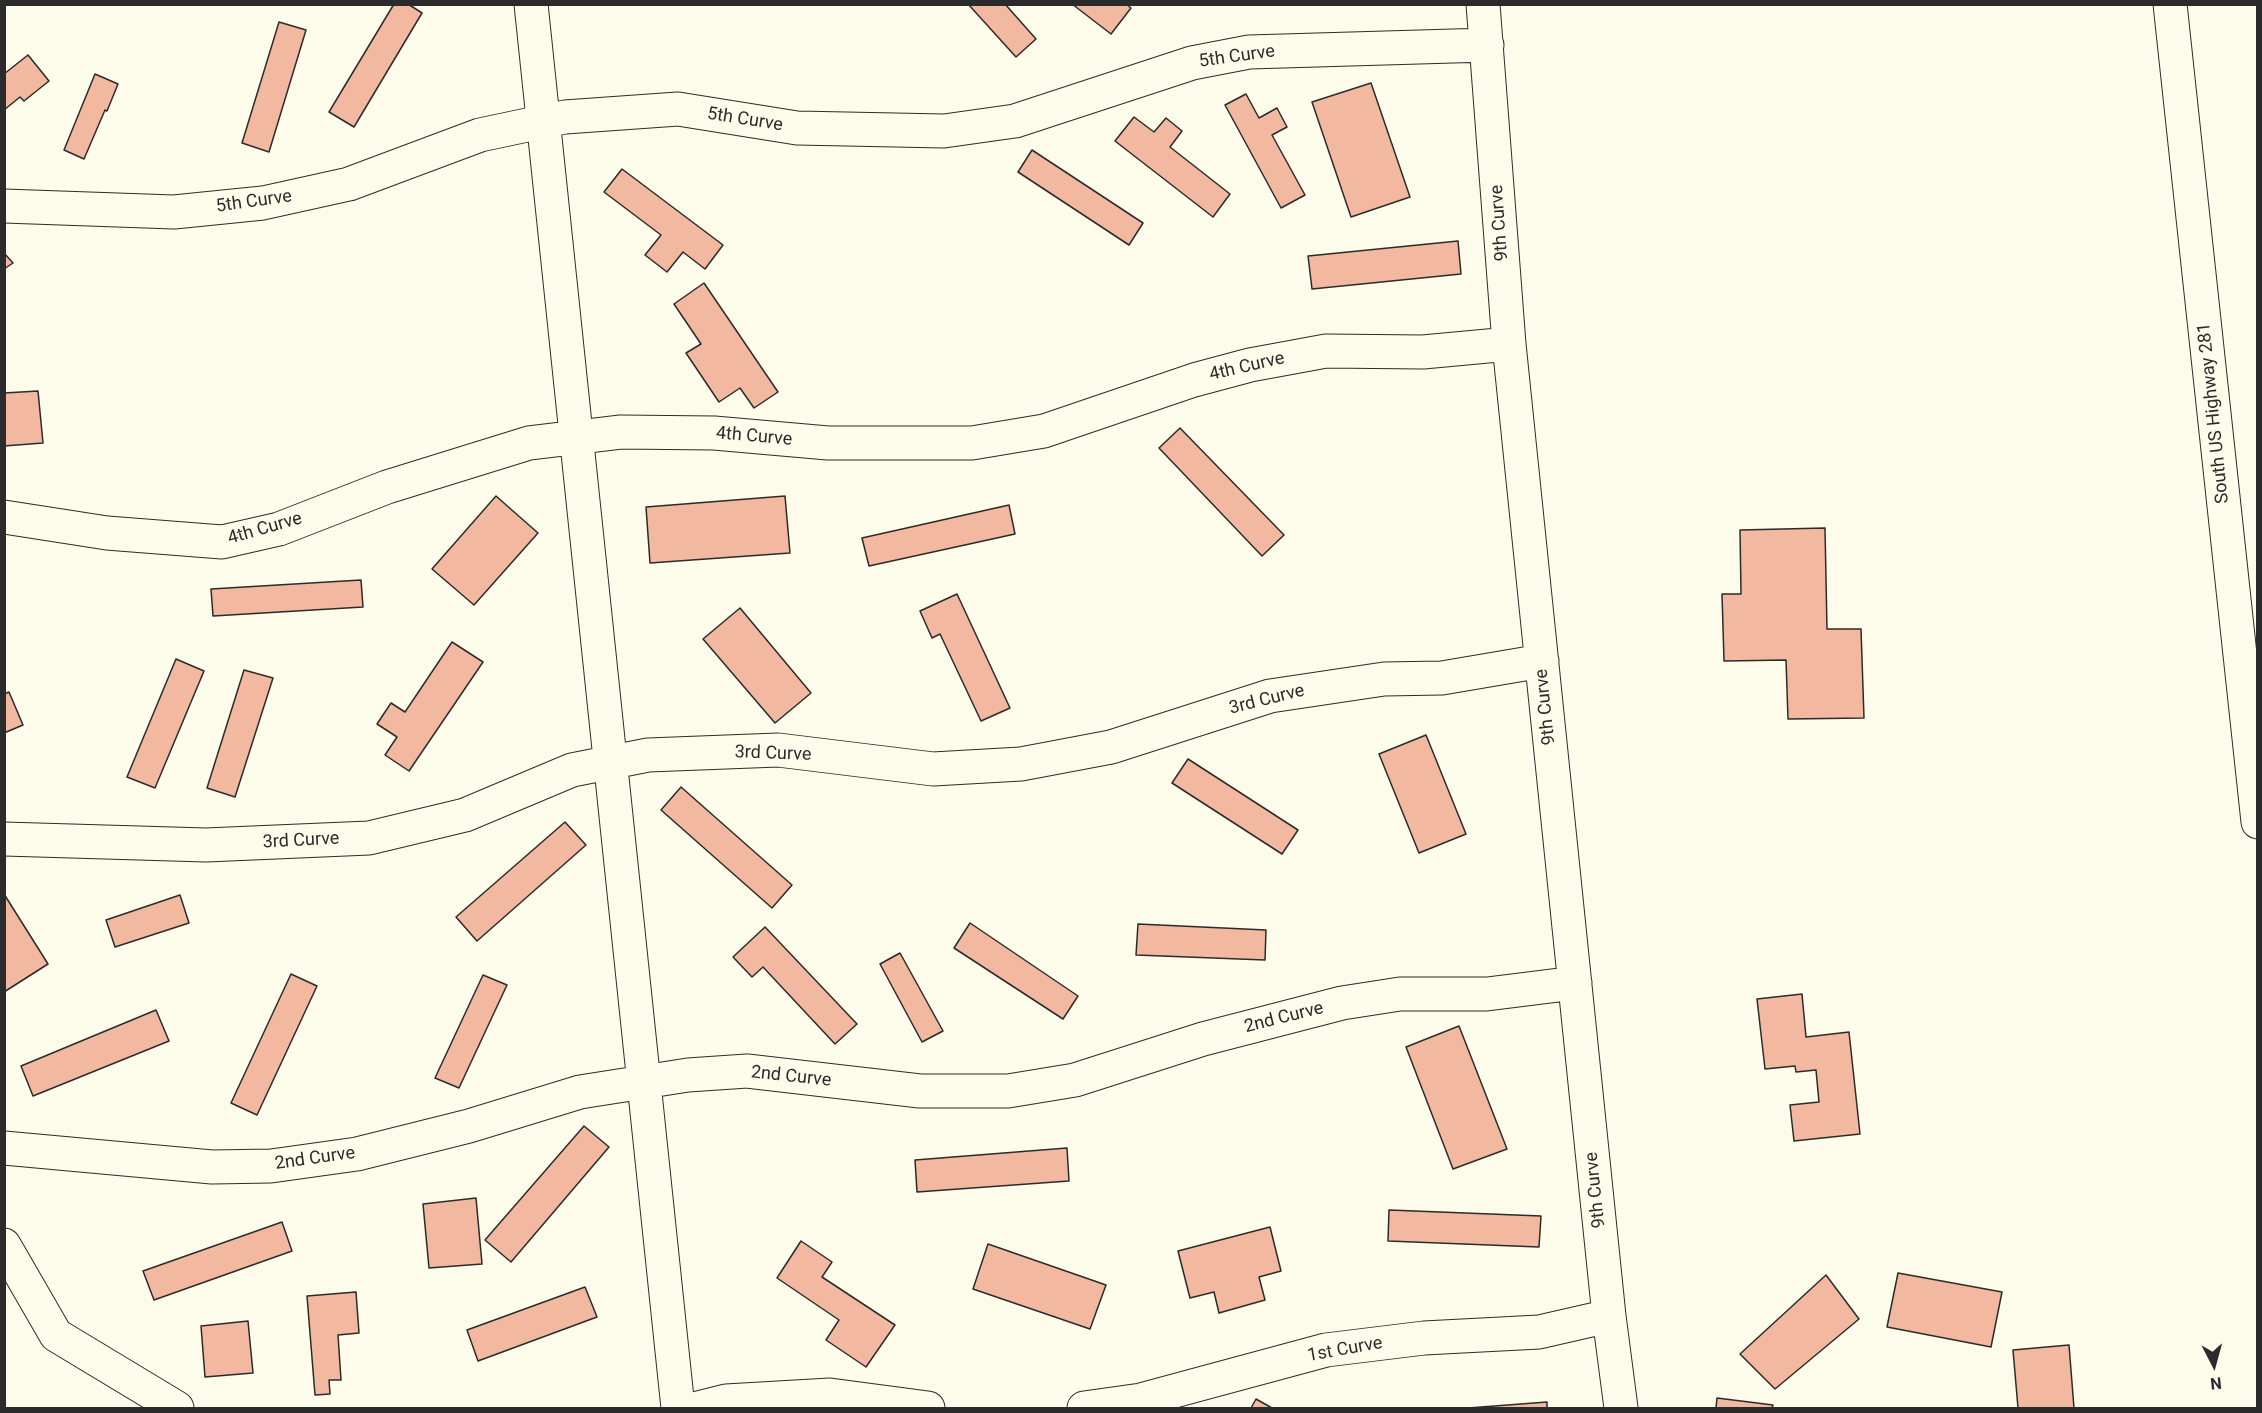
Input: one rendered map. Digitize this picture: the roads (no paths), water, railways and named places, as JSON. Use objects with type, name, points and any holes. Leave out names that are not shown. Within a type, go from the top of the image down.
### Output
[{"type":"main road","points":[[531,4],[678,1408]]},
{"type":"main road","name":"9th Curve","points":[[1483,4],[1509,344],[1609,1316],[1621,1408]]},
{"type":"main road","name":"South US Highway 281","points":[[2170,4],[2258,822]]},
{"type":"main road","name":"5th Curve","points":[[4,206],[174,212],[262,203],[349,184],[480,135],[565,117],[678,109],[797,128],[944,131],[1015,121],[1192,63],[1249,52],[1487,45]]},
{"type":"main road","name":"4th Curve","points":[[4,517],[107,533],[222,542],[279,529],[387,487],[529,443],[621,432],[714,434],[828,444],[972,443],[1044,431],[1194,380],[1250,365],[1326,351],[1423,352],[1509,344]]},
{"type":"main road","name":"3rd Curve","points":[[4,839],[206,845],[369,838],[465,815],[572,770],[648,755],[778,750],[933,770],[1021,764],[1111,747],[1270,696],[1384,679],[1442,678],[1542,661]]},
{"type":"main road","name":"2nd Curve","points":[[4,1148],[212,1167],[271,1166],[357,1154],[469,1126],[580,1092],[688,1075],[747,1071],[920,1091],[1008,1091],[1075,1080],[1203,1039],[1342,1003],[1400,994],[1487,994],[1575,983]]},
{"type":"main road","points":[[4,1245],[56,1335],[177,1408]]},
{"type":"main road","name":"1st Curve","points":[[1084,1408],[1141,1400],[1326,1350],[1424,1338],[1539,1332],[1609,1316]]},
{"type":"main road","points":[[698,1408],[726,1401],[830,1395],[928,1408]]}]
